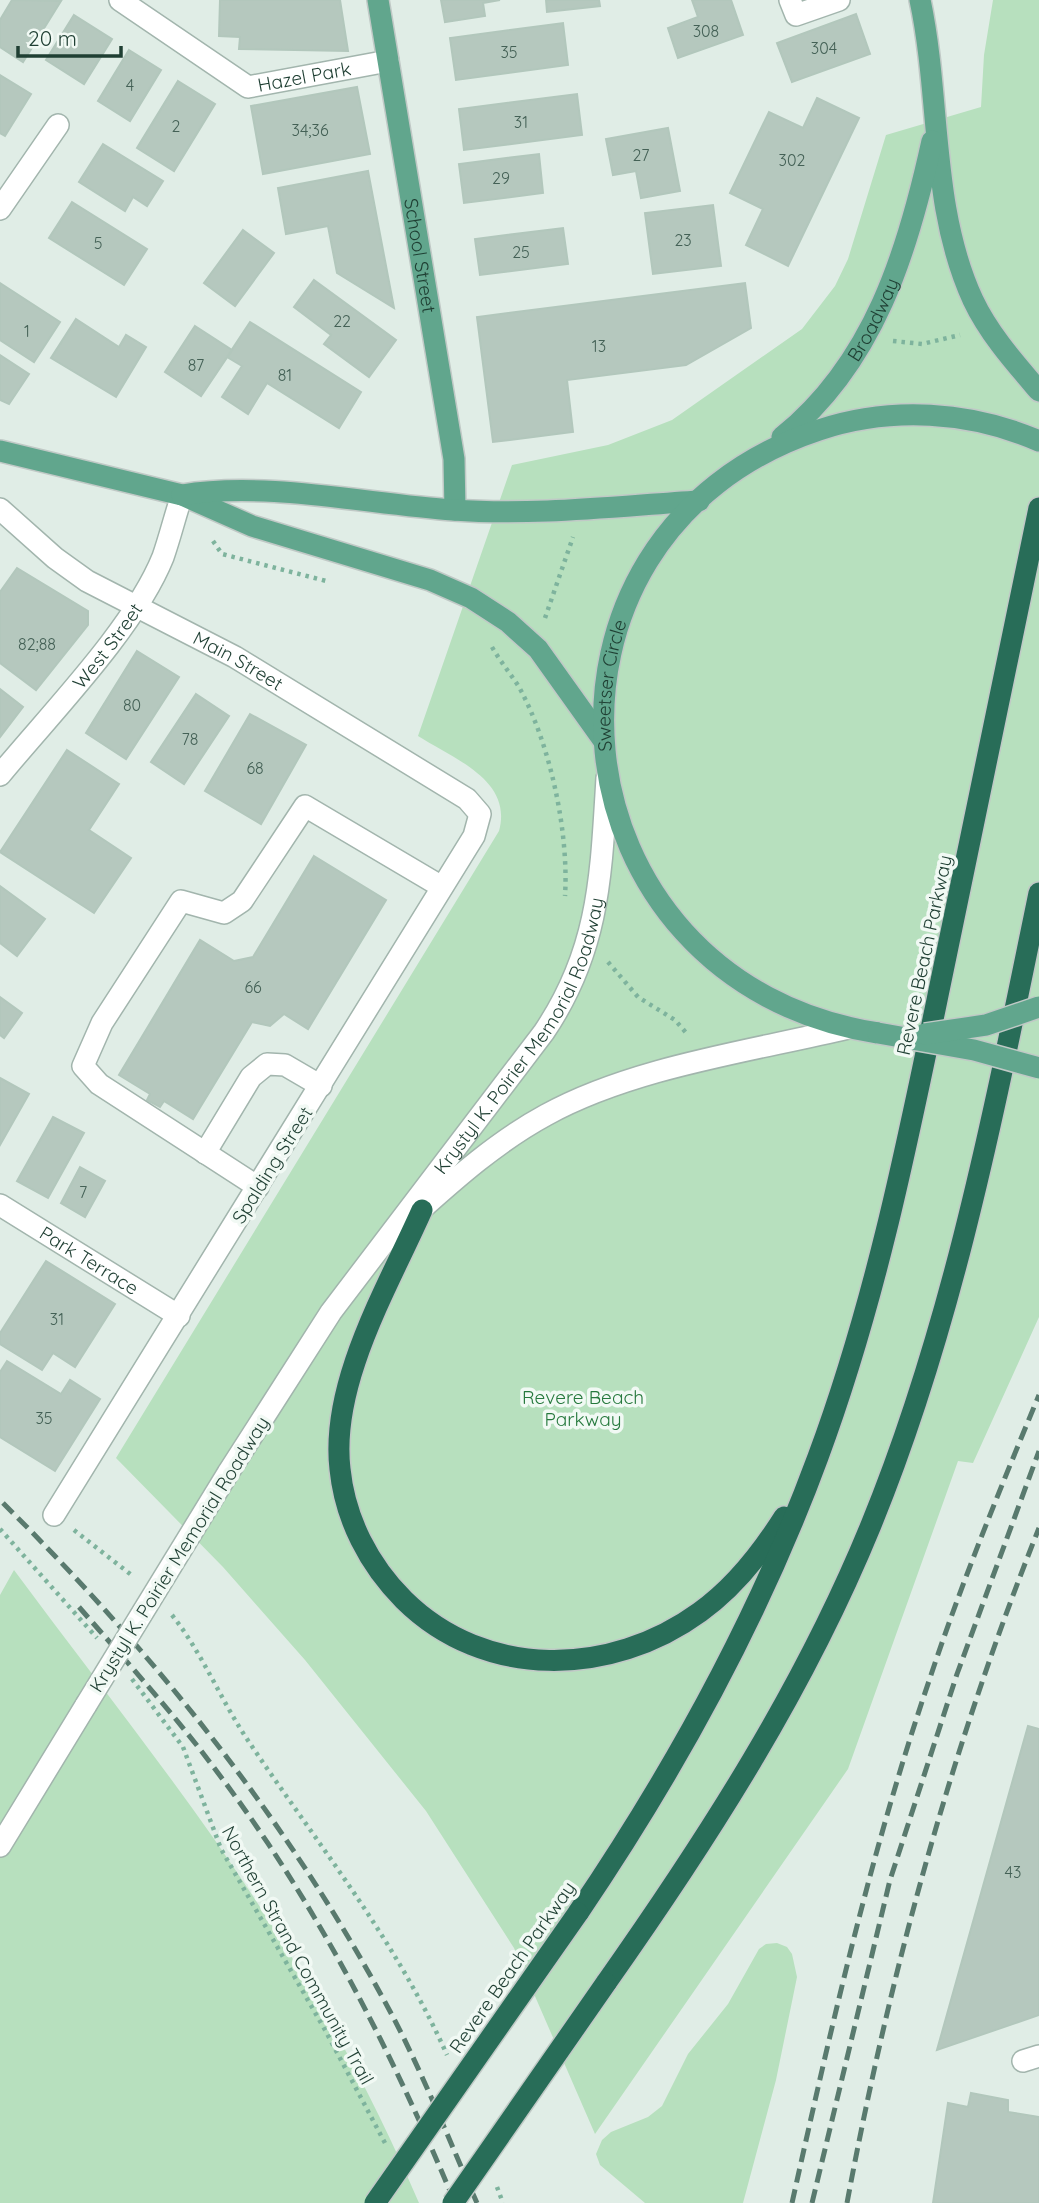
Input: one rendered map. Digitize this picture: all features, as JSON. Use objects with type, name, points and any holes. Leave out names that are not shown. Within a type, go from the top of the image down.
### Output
[{"type":"highway","name":"Revere Beach Parkway","points":[[375,2203],[578,1913],[656,1794],[711,1697],[766,1584],[818,1458],[859,1339],[891,1218],[1039,508]]},
{"type":"highway","points":[[453,2203],[689,1863],[756,1756],[811,1654],[870,1527],[915,1408],[951,1288],[1039,893]]},
{"type":"highway","points":[[422,1210],[353,1368],[342,1406],[339,1468],[355,1528],[374,1563],[412,1608],[443,1631],[498,1655],[538,1661],[608,1655],[655,1639],[701,1612],[736,1580],[777,1528],[818,1458]]},
{"type":"main road","name":"School Street","points":[[377,0],[454,460],[455,510]]},
{"type":"main road","name":"Broadway","points":[[920,0],[934,83],[935,129],[959,262],[974,302],[1002,347],[1039,391]]},
{"type":"main road","name":"Broadway","points":[[742,467],[804,418],[831,388],[870,329],[901,264],[935,129]]},
{"type":"main road","name":"Sweetser Circle","points":[[1039,441],[993,425],[950,417],[905,415],[854,420],[794,439],[742,467],[699,501],[656,552],[628,605],[607,674],[603,740],[607,778],[620,828],[650,890],[684,934],[724,971],[761,995],[796,1012],[848,1028],[877,1032],[928,1034],[959,1031],[1003,1021],[1039,1007]]},
{"type":"main road","points":[[0,451],[181,495],[252,526],[430,580],[471,598],[508,622],[538,649],[603,740]]},
{"type":"main road","points":[[181,495],[243,490],[455,510],[526,512],[699,501]]},
{"type":"main road","points":[[877,1032],[974,1050],[1039,1068]]},
{"type":"street","name":"Hazel Park","points":[[120,0],[248,87],[388,61]]},
{"type":"street","points":[[790,0],[796,15],[839,0]]},
{"type":"street","points":[[0,209],[58,125]]},
{"type":"street","name":"West Street","points":[[0,775],[135,606],[163,556],[181,495]]},
{"type":"street","name":"Main Street","points":[[0,509],[73,571],[246,663],[467,799],[479,810]]},
{"type":"street","name":"Krystyl K. Poirier Memorial Roadway","points":[[0,1846],[312,1340],[364,1266],[544,1032],[571,986],[585,955],[596,904],[607,778]]},
{"type":"street","points":[[258,1187],[99,1084],[83,1066],[102,1023],[181,901],[224,913],[242,901],[305,806],[442,887]]},
{"type":"street","name":"Spalding Street","points":[[54,1516],[477,830],[479,810]]},
{"type":"street","name":"Krystyl K. Poirier Memorial Roadway","points":[[364,1266],[422,1210],[507,1139],[579,1098],[643,1077],[848,1028]]},
{"type":"street","points":[[205,1153],[251,1077],[267,1064],[285,1065],[321,1086]]},
{"type":"street","name":"Park Terrace","points":[[0,1205],[179,1316]]},
{"type":"path","points":[[892,340],[922,344],[946,340],[965,332]]},
{"type":"path","points":[[544,622],[572,537]]},
{"type":"path","points":[[503,665],[526,702],[550,773],[564,837],[565,904]]},
{"type":"path","points":[[602,956],[638,997],[681,1025],[690,1039]]},
{"type":"path","points":[[54,1516],[141,1583]]},
{"type":"path","points":[[0,1529],[102,1643]]},
{"type":"path","points":[[169,1612],[189,1638],[244,1735],[403,1970],[451,2066]]},
{"type":"path","name":"Northern Strand Community Trail","points":[[126,1672],[183,1747],[221,1849],[325,2030],[386,2144]]},
{"type":"path","points":[[494,2178],[503,2203]]},
{"type":"green space","name":"Revere Beach Parkway","points":[[993,0],[1039,0],[1039,1317],[973,1463],[958,1461],[848,1769],[595,2134],[514,1948],[426,1811],[305,1660],[223,1567],[116,1458],[499,831],[501,813],[497,798],[489,785],[463,763],[418,736],[512,465],[608,445],[672,420],[802,329],[835,286],[848,259],[886,135],[981,107],[984,55]]},
{"type":"green space","points":[[14,1570],[185,1798],[281,1940],[355,2069],[419,2203],[0,2203],[0,1595]]},
{"type":"green space","points":[[777,1943],[787,1947],[792,1954],[797,1977],[776,2080],[743,2203],[645,2203],[600,2165],[596,2154],[602,2140],[611,2132],[648,2117],[662,2106],[688,2054],[728,2004],[759,1949],[766,1944]]},
{"type":"building","points":[[12,0],[61,1],[23,62],[0,47],[0,20]]},
{"type":"building","points":[[220,0],[340,0],[348,51],[239,49],[240,37],[219,36]]},
{"type":"building","points":[[441,0],[500,0],[483,3],[485,16],[445,22]]},
{"type":"building","points":[[546,0],[599,0],[600,6],[547,12]]},
{"type":"building","points":[[692,0],[731,0],[743,35],[678,58],[668,28],[698,17]]},
{"type":"building","points":[[856,14],[870,54],[792,82],[777,43]]},
{"type":"building","points":[[74,15],[112,39],[84,84],[46,60]]},
{"type":"building","points":[[563,23],[568,65],[456,80],[450,38]]},
{"type":"building","points":[[129,50],[161,70],[130,121],[98,101]]},
{"type":"building","points":[[0,75],[31,94],[5,136],[0,133]]},
{"type":"building","points":[[178,81],[215,104],[174,171],[137,148]]},
{"type":"building","points":[[357,87],[370,154],[263,174],[251,106]]},
{"type":"building","points":[[577,94],[582,135],[464,150],[459,109]]},
{"type":"building","points":[[817,98],[859,118],[788,266],[746,245],[763,209],[730,193],[769,112],[803,128]]},
{"type":"building","points":[[668,128],[680,191],[641,198],[636,171],[613,175],[606,139]]},
{"type":"building","points":[[103,144],[163,181],[147,206],[133,197],[125,211],[79,182]]},
{"type":"building","points":[[539,154],[543,193],[464,203],[459,164]]},
{"type":"building","points":[[368,171],[394,308],[337,273],[328,226],[286,234],[278,188]]},
{"type":"building","points":[[72,202],[147,249],[124,285],[49,238]]},
{"type":"building","points":[[713,205],[721,266],[653,274],[645,213]]},
{"type":"building","points":[[563,228],[568,264],[480,275],[475,239]]},
{"type":"building","points":[[243,230],[274,253],[235,306],[204,283]]},
{"type":"building","points":[[314,280],[396,340],[369,377],[324,344],[331,335],[294,307]]},
{"type":"building","points":[[0,283],[60,322],[34,362],[0,340]]},
{"type":"building","points":[[745,283],[751,328],[686,365],[567,380],[573,432],[493,442],[477,317]]},
{"type":"building","points":[[76,319],[119,347],[126,335],[146,347],[116,397],[51,358]]},
{"type":"building","points":[[250,322],[361,392],[339,428],[267,383],[248,414],[222,397],[242,366],[227,357]]},
{"type":"building","points":[[195,326],[232,350],[201,396],[165,372]]},
{"type":"building","points":[[0,355],[29,374],[9,404],[0,400]]},
{"type":"building","points":[[17,568],[88,611],[88,625],[36,690],[0,663],[0,592]]},
{"type":"building","points":[[137,651],[179,677],[126,759],[86,733]]},
{"type":"building","points":[[0,689],[23,707],[0,737]]},
{"type":"building","points":[[196,694],[229,716],[184,784],[151,762]]},
{"type":"building","points":[[250,714],[306,745],[261,824],[205,791]]},
{"type":"building","points":[[67,750],[119,784],[89,830],[131,858],[94,913],[0,852]]},
{"type":"building","points":[[314,856],[386,900],[308,1029],[284,1014],[270,1026],[252,1022],[193,1119],[164,1101],[160,1107],[147,1100],[150,1094],[119,1075],[200,940],[234,961],[253,957]]},
{"type":"building","points":[[0,886],[45,919],[17,956],[0,943]]},
{"type":"building","points":[[0,997],[22,1013],[4,1038],[0,1035]]},
{"type":"building","points":[[0,1078],[29,1094],[0,1145]]},
{"type":"building","points":[[53,1117],[84,1133],[48,1198],[17,1181]]},
{"type":"building","points":[[80,1167],[105,1181],[85,1217],[61,1203]]},
{"type":"building","points":[[46,1261],[115,1304],[75,1367],[53,1353],[42,1370],[0,1344],[0,1333]]},
{"type":"building","points":[[7,1361],[61,1394],[70,1380],[100,1399],[55,1471],[0,1437],[0,1372]]},
{"type":"building","points":[[1028,1726],[1039,1729],[1039,2015],[937,2050]]},
{"type":"building","points":[[971,2093],[1008,2100],[1008,2112],[1039,2117],[1039,2203],[933,2203],[948,2103],[968,2107]]},
{"type":"railway","points":[[792,2203],[853,1940],[908,1745],[941,1645],[995,1501],[1039,1395]]},
{"type":"railway","points":[[812,2203],[890,1880],[957,1674],[1039,1451]]},
{"type":"railway","points":[[3,1503],[60,1561],[167,1682],[265,1809],[352,1944],[392,2015],[426,2085],[477,2203]]},
{"type":"railway","points":[[847,2203],[883,2031],[926,1861],[978,1693],[1039,1528]]},
{"type":"railway","points":[[79,1607],[202,1751],[288,1874],[350,1980],[378,2035],[455,2203]]}]
